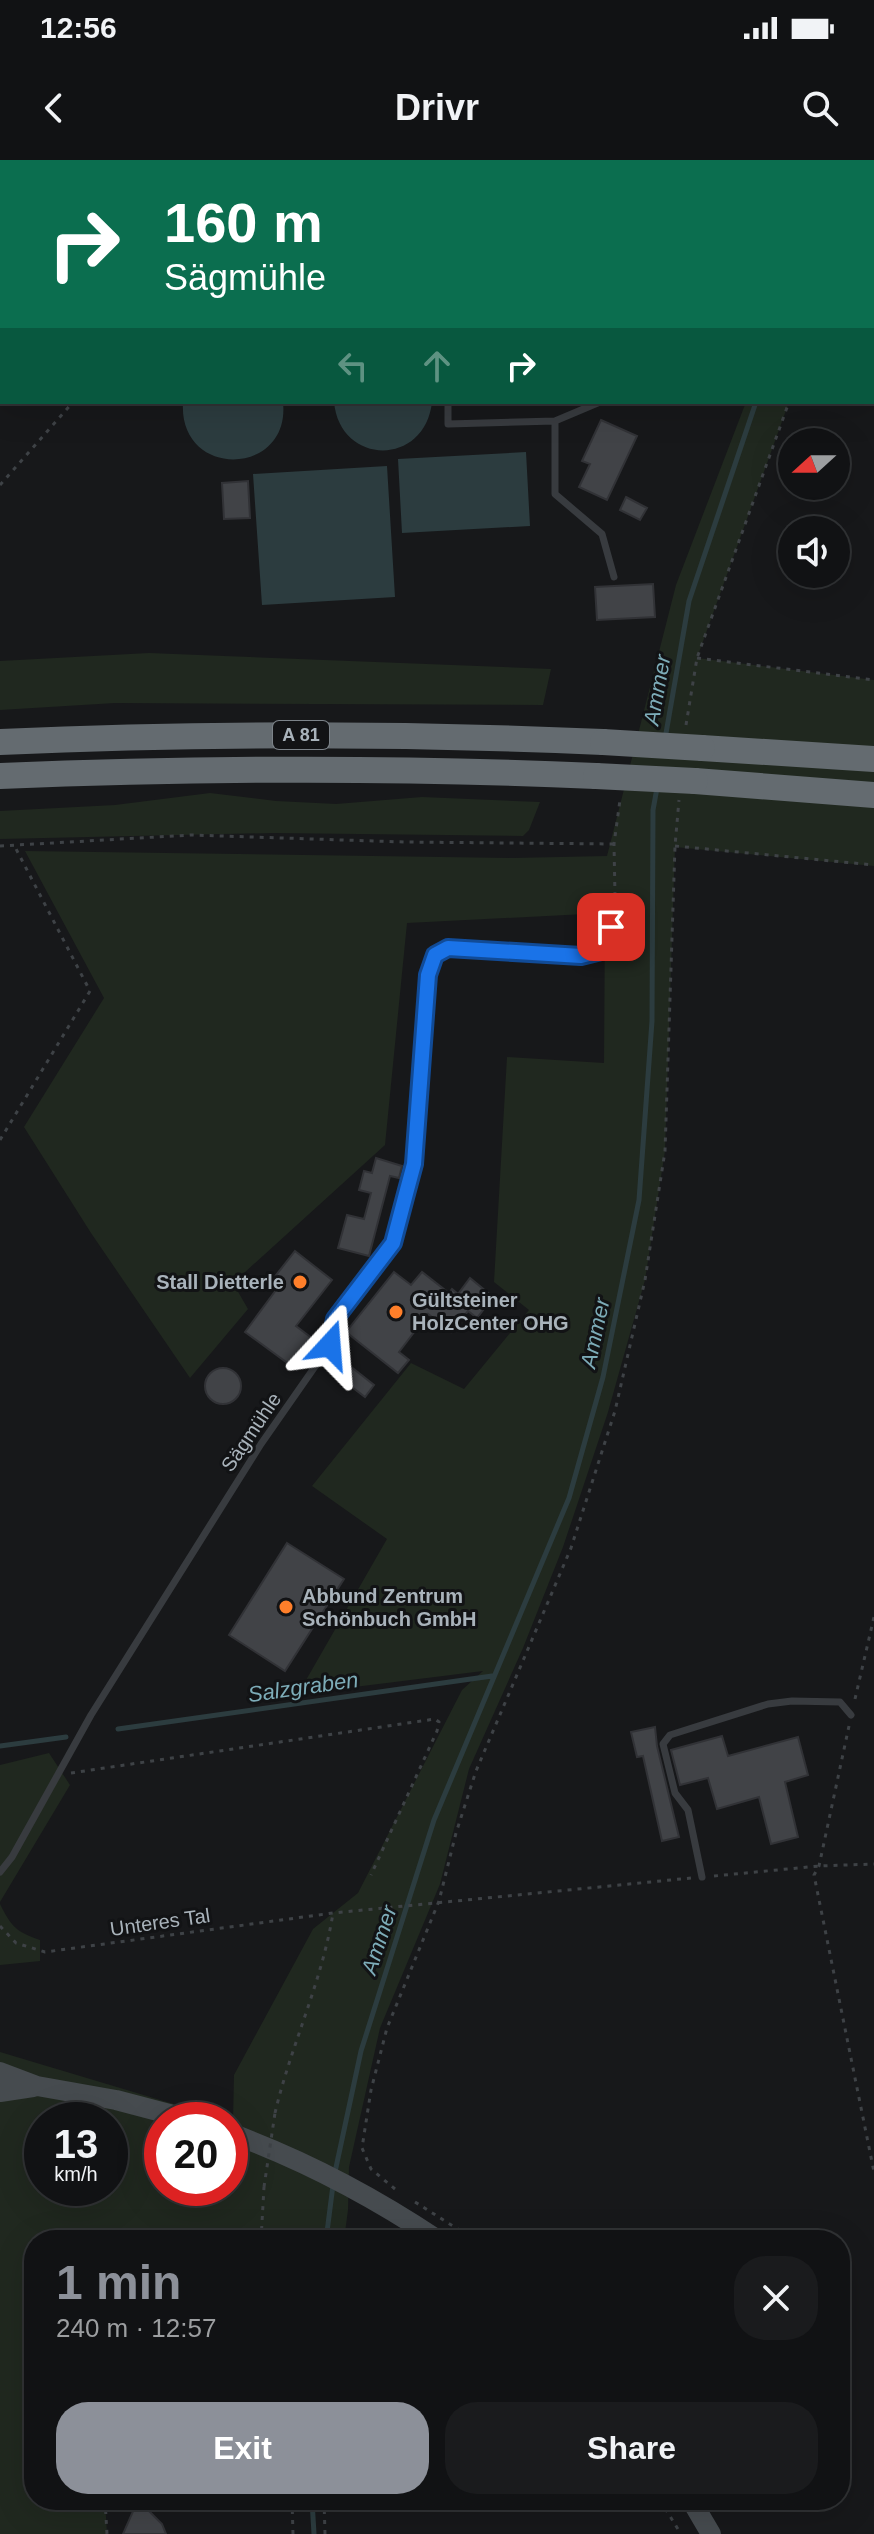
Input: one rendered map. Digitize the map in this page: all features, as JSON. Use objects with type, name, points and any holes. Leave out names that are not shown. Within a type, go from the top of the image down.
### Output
[{"type":"highway","name":"A 81","points":[[0,742],[291,735],[444,736],[603,742],[874,759]]},
{"type":"highway","name":"A 81","points":[[0,776],[248,769],[444,770],[596,776],[687,791],[874,795]]},
{"type":"street","points":[[0,2072],[37,2086],[144,2107]]},
{"type":"street","points":[[0,2092],[37,2086]]},
{"type":"street","points":[[248,2140],[296,2159],[358,2190],[422,2230]]},
{"type":"street","points":[[697,2510],[711,2534]]},
{"type":"lane","points":[[448,404],[448,424],[555,421],[595,404]]},
{"type":"lane","points":[[555,421],[555,494],[602,534],[614,577]]},
{"type":"lane","name":"Sägmühle","points":[[0,1872],[12,1857],[91,1715],[261,1444],[330,1345],[335,1319],[393,1243],[414,1164],[428,975],[435,955],[448,948],[581,956],[601,951],[615,907]]},
{"type":"lane","points":[[702,1877],[688,1810],[675,1793],[663,1744],[670,1735],[768,1704],[792,1701],[840,1702],[851,1715]]},
{"type":"path","points":[[0,485],[71,404]]},
{"type":"path","points":[[686,726],[697,658],[788,404]]},
{"type":"path","points":[[697,658],[874,680]]},
{"type":"path","points":[[402,2194],[384,2182],[365,2161],[362,2148],[371,2090],[387,2028],[439,1901],[476,1771],[571,1548],[615,1411],[645,1280],[665,1151],[675,846],[687,791]]},
{"type":"path","points":[[0,846],[191,835],[404,842],[614,844],[615,907]]},
{"type":"path","points":[[0,1140],[90,991],[14,845]]},
{"type":"path","points":[[675,846],[874,865]]},
{"type":"path","points":[[874,1617],[819,1866],[814,1875],[874,2172]]},
{"type":"path","points":[[57,1776],[435,1719],[439,1722],[437,1731],[371,1875]]},
{"type":"path","name":"Unteres Tal","points":[[0,1926],[16,1943],[45,1952],[439,1901],[819,1866],[874,1864]]},
{"type":"path","points":[[262,2230],[264,2187],[275,2113],[285,2072],[320,1976],[333,1913]]},
{"type":"path","points":[[415,2201],[460,2230]]},
{"type":"path","points":[[106,2510],[107,2534]]},
{"type":"path","points":[[292,2510],[293,2534]]},
{"type":"path","points":[[324,2510],[325,2534]]},
{"type":"path","points":[[666,2510],[681,2534]]},
{"type":"shaded area","points":[[183,404],[283,404],[281,427],[270,445],[254,456],[234,459],[215,456],[198,445],[186,427]]},
{"type":"shaded area","points":[[335,404],[431,404],[426,423],[415,438],[399,447],[383,450],[366,447],[351,438],[340,423]]},
{"type":"shaded area","points":[[745,404],[788,404],[697,658],[874,680],[874,866],[675,847],[665,1151],[645,1280],[608,1412],[563,1547],[523,1648],[469,1769],[440,1884],[380,2028],[349,2167],[345,2230],[24,2230],[24,2510],[106,2510],[107,2534],[0,2534],[0,2052],[167,2102],[144,2102],[144,2206],[248,2206],[248,2102],[233,2102],[234,2075],[313,1929],[358,1893],[462,1690],[483,1671],[298,1694],[387,1539],[312,1486],[411,1363],[464,1389],[529,1310],[494,1282],[507,1057],[604,1063],[605,913],[407,923],[385,1145],[233,1283],[248,1309],[190,1378],[91,1233],[24,1127],[104,998],[25,851],[513,858],[607,856],[676,585]]},
{"type":"shaded area","points":[[526,452],[530,526],[402,533],[398,459]]},
{"type":"shaded area","points":[[387,466],[395,597],[262,605],[253,474]]},
{"type":"shaded area","points":[[149,653],[551,669],[543,705],[115,703],[0,710],[0,661]]},
{"type":"shaded area","points":[[210,793],[336,804],[422,797],[540,802],[529,830],[523,836],[273,833],[0,839],[0,811],[115,805]]},
{"type":"shaded area","points":[[49,1753],[70,1785],[0,1902],[0,1765]]},
{"type":"shaded area","points":[[0,1904],[15,1927],[40,1940],[40,1961],[0,1965]]},
{"type":"building","points":[[601,420],[637,436],[607,500],[579,487],[590,464],[582,461]]},
{"type":"building","points":[[248,481],[250,518],[224,519],[222,483]]},
{"type":"building","points":[[626,497],[647,508],[640,520],[620,510]]},
{"type":"building","points":[[653,584],[655,617],[597,620],[595,587]]},
{"type":"building","points":[[376,1158],[402,1166],[399,1178],[390,1176],[369,1256],[338,1248],[347,1215],[364,1219],[371,1193],[359,1190],[364,1171],[372,1173]]},
{"type":"building","points":[[295,1251],[332,1280],[296,1326],[317,1342],[297,1370],[245,1332],[276,1290],[269,1284]]},
{"type":"building","name":"Gültsteiner HolzCenter OHG","points":[[394,1272],[411,1285],[422,1272],[449,1293],[452,1289],[458,1294],[470,1278],[493,1297],[477,1318],[468,1311],[451,1332],[428,1314],[399,1352],[409,1360],[398,1373],[346,1332]]},
{"type":"building","points":[[345,1362],[374,1385],[365,1397],[335,1374]]},
{"type":"building","points":[[223,1368],[236,1373],[241,1386],[236,1399],[223,1404],[210,1399],[205,1386],[210,1373]]},
{"type":"building","name":"Abbund Zentrum Schönbuch GmbH","points":[[287,1543],[344,1579],[285,1671],[229,1635]]},
{"type":"building","points":[[655,1727],[679,1837],[662,1841],[643,1756],[637,1757],[631,1732]]},
{"type":"building","points":[[722,1736],[728,1756],[798,1737],[808,1775],[785,1782],[798,1837],[771,1844],[759,1797],[717,1809],[708,1778],[680,1785],[671,1750]]},
{"type":"building","points":[[134,2510],[148,2510],[162,2524],[166,2534],[123,2534]]},
{"type":"waterway","name":"Ammer","points":[[665,739],[689,601],[755,404]]},
{"type":"waterway","name":"Ammer","points":[[335,2172],[361,2051],[434,1820],[569,1498],[603,1377],[639,1200],[652,1021],[653,810],[657,788]]},
{"type":"waterway","name":"Salzgraben","points":[[118,1729],[492,1676]]},
{"type":"waterway","name":"Salzgraben","points":[[0,1746],[66,1737]]},
{"type":"waterway","name":"Ammer","points":[[327,2230],[333,2185]]},
{"type":"waterway","name":"Ammer","points":[[313,2510],[314,2534]]},
{"type":"place","name":"Stall Dietterle","points":[[300,1282]]},
{"type":"place","name":"Gültsteiner HolzCenter OHG","points":[[396,1312]]},
{"type":"place","name":"Abbund Zentrum Schönbuch GmbH","points":[[286,1607]]},
{"type":"route","points":[[330,1345],[335,1319],[393,1243],[414,1164],[428,975],[435,955],[448,948],[581,956],[601,951],[611,927]]}]
